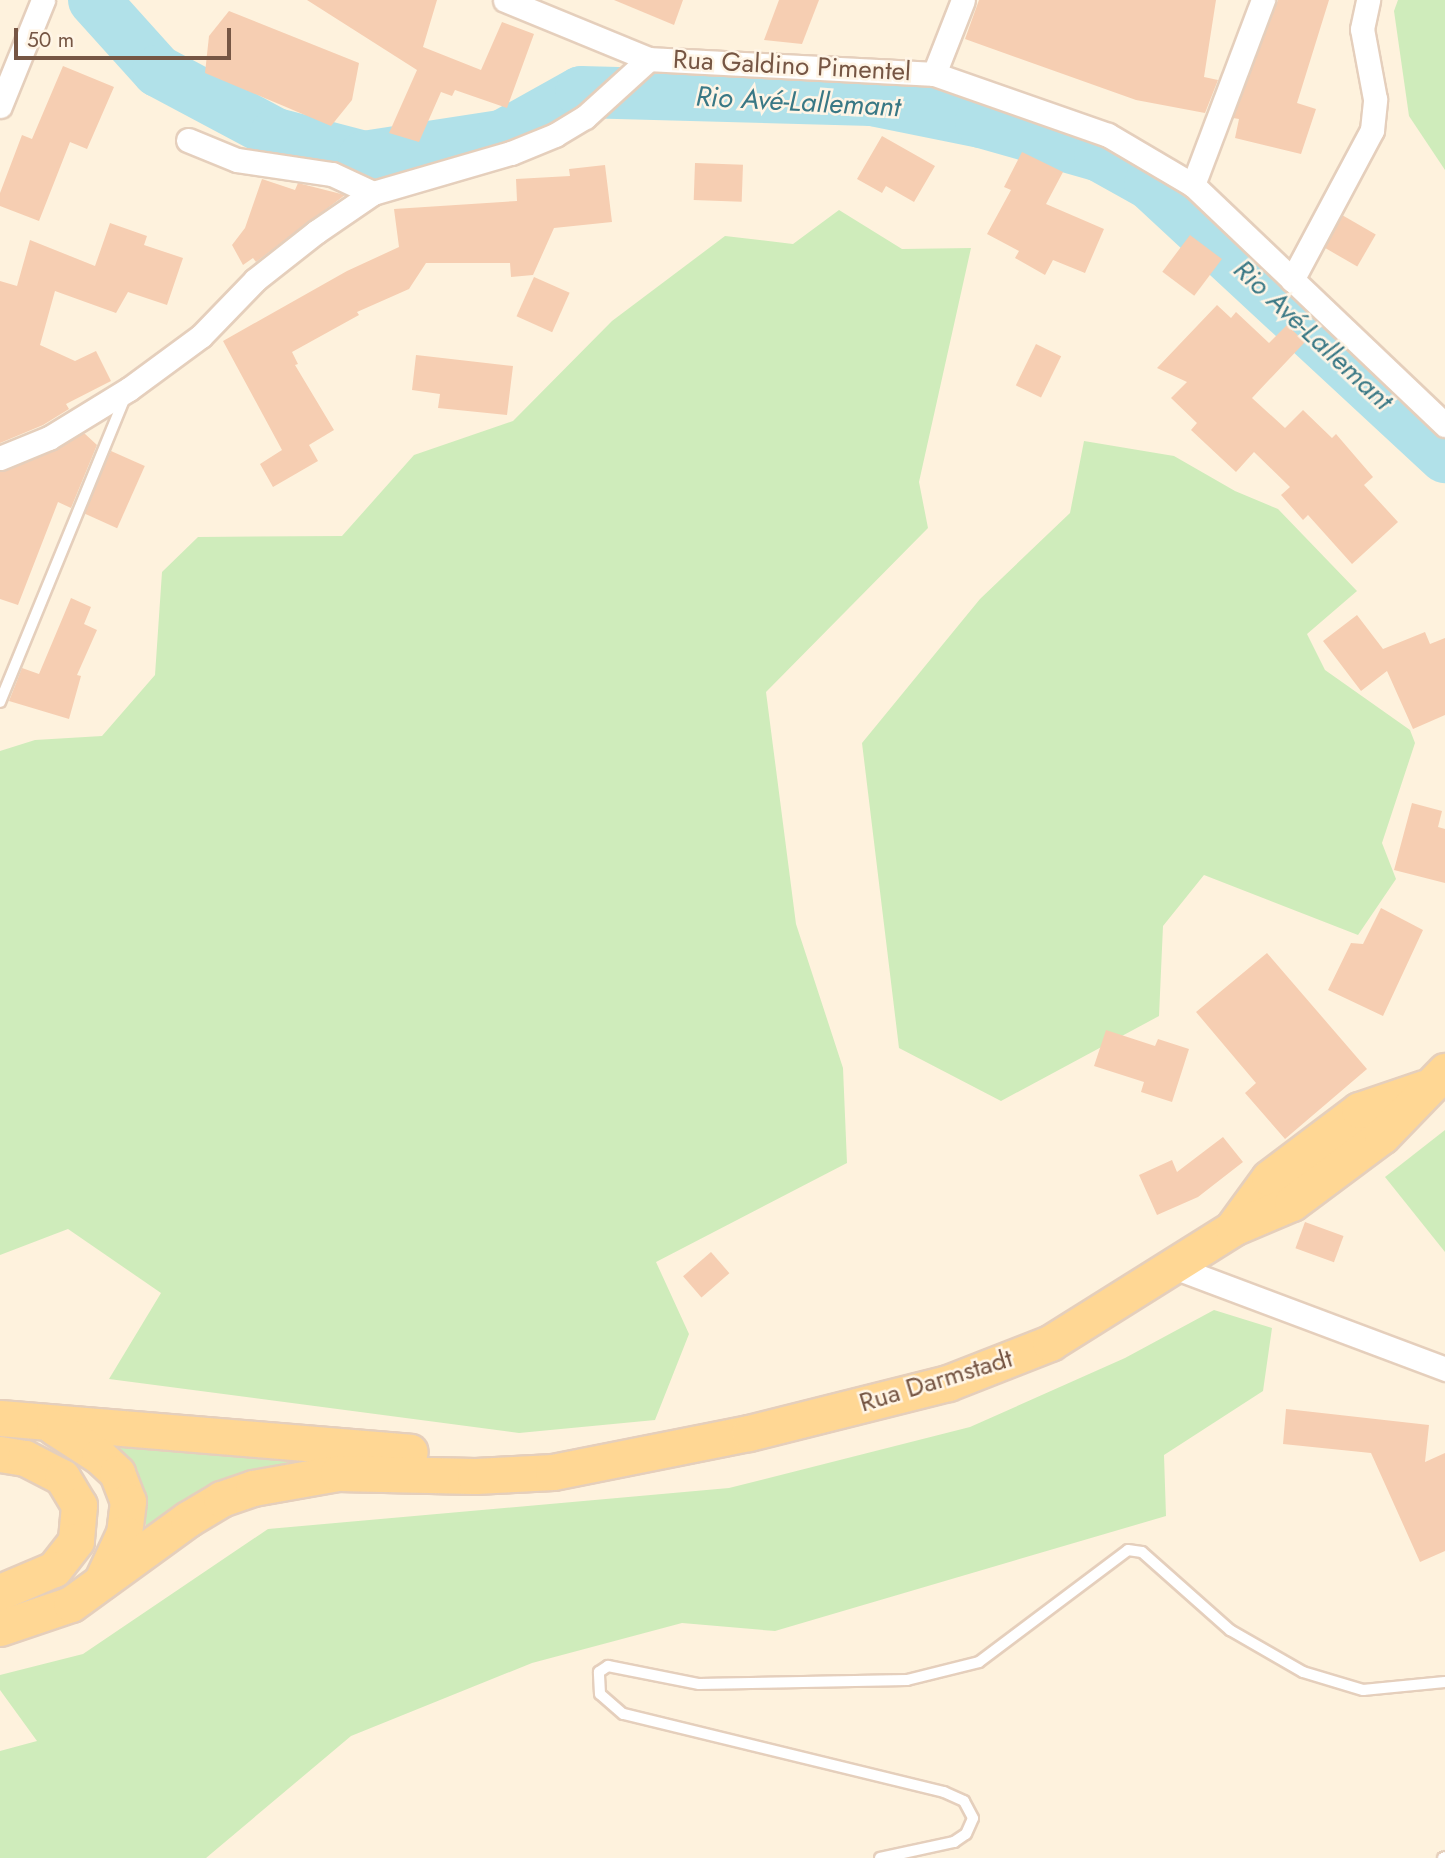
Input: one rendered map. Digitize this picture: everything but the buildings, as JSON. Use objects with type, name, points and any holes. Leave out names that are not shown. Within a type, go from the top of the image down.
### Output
[{"type":"main road","name":"Rua Darmstadt","points":[[609,1459],[749,1433],[948,1383],[1051,1343],[1233,1228],[1269,1178],[1359,1110],[1435,1079]]},
{"type":"main road","points":[[0,1418],[422,1454],[609,1459]]},
{"type":"main road","points":[[44,1422],[99,1456],[117,1474],[128,1501],[124,1533],[101,1582]]},
{"type":"main road","points":[[0,1454],[25,1458],[62,1477],[79,1505],[76,1541],[54,1569],[0,1592]]},
{"type":"main road","points":[[0,1628],[71,1604],[188,1519],[221,1499],[253,1488],[338,1473],[475,1476],[553,1472],[609,1459]]},
{"type":"street","points":[[0,106],[43,0]]},
{"type":"street","name":"Rua Galdino Pimentel","points":[[505,0],[648,60],[934,74],[1108,135],[1193,185],[1445,425]]},
{"type":"street","points":[[934,74],[963,0]]},
{"type":"street","points":[[1193,185],[1263,0]]},
{"type":"street","points":[[1292,280],[1372,130],[1375,99],[1362,29],[1368,0]]},
{"type":"street","points":[[0,457],[49,438],[129,389],[201,336],[255,280],[316,232],[373,193],[511,153],[585,117],[648,60]]},
{"type":"street","points":[[188,140],[237,160],[332,174],[373,193]]},
{"type":"street","points":[[1174,1266],[1445,1369]]},
{"type":"lane","points":[[0,702],[129,389]]},
{"type":"lane","points":[[880,1858],[954,1842],[966,1834],[973,1818],[964,1801],[944,1792],[623,1714],[600,1694],[599,1672],[608,1666],[699,1684],[907,1680],[979,1662],[1128,1550],[1142,1552],[1230,1630],[1303,1672],[1363,1689],[1445,1682]]},
{"type":"green space","points":[[1398,0],[1445,0],[1445,170],[1409,116],[1394,11]]},
{"type":"green space","points":[[839,210],[902,249],[971,248],[919,482],[928,528],[766,692],[796,924],[843,1068],[847,1163],[656,1262],[689,1334],[655,1420],[519,1433],[109,1379],[161,1293],[68,1229],[0,1255],[0,751],[35,740],[102,736],[155,675],[162,572],[198,537],[342,536],[414,455],[513,421],[612,321],[725,236],[793,244]]},
{"type":"green space","points":[[1084,441],[1174,456],[1235,491],[1278,509],[1357,591],[1307,634],[1325,670],[1410,730],[1415,743],[1382,843],[1396,879],[1358,935],[1204,875],[1163,926],[1159,1016],[1001,1101],[899,1048],[862,743],[980,599],[1070,513]]},
{"type":"green space","points":[[1445,1130],[1445,1252],[1385,1177]]},
{"type":"green space","points":[[1214,1310],[1272,1328],[1263,1391],[1164,1455],[1166,1516],[775,1631],[682,1623],[532,1663],[351,1736],[206,1858],[0,1858],[0,1751],[37,1741],[0,1690],[0,1675],[83,1654],[268,1529],[729,1488],[970,1427],[1125,1358]]},
{"type":"green space","points":[[107,1439],[338,1459],[147,1535],[144,1503]]},
{"type":"waterway","name":"Rio Avé‐Lallemant","points":[[94,0],[158,71],[276,134],[364,157],[502,136],[581,92],[872,100],[981,122],[1100,156],[1150,184],[1445,457]]}]
